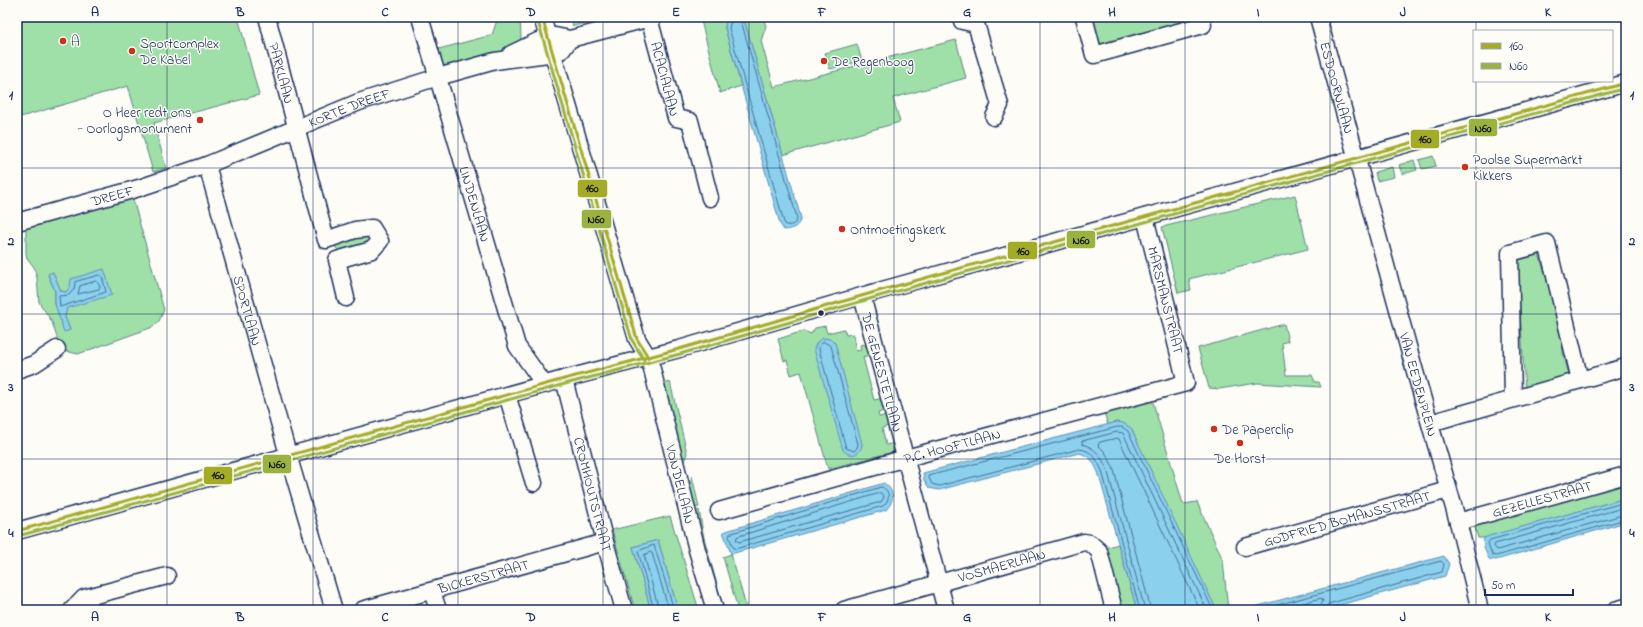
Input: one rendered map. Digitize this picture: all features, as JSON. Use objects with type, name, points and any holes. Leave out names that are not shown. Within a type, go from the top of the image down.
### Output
[{"type":"street","name":"PARKLAAN","points":[[267,17],[295,129],[326,240],[337,260],[346,298]]},
{"type":"street","name":"LINDENLAAN","points":[[420,17],[517,346],[544,384]]},
{"type":"street","points":[[542,17],[557,43]]},
{"type":"street","points":[[549,17],[557,43]]},
{"type":"street","points":[[961,17],[962,21],[976,25],[1000,105],[994,117]]},
{"type":"street","points":[[1084,17],[1094,55],[1203,25],[1201,17]]},
{"type":"street","name":"ESDOORNLAAN","points":[[1318,17],[1358,158]]},
{"type":"street","name":"KORTE DREEF","points":[[207,165],[359,102],[438,77],[651,18]]},
{"type":"street","name":"ACACIALAAN","points":[[651,18],[676,118],[690,121],[710,198]]},
{"type":"street","name":"VONDELLAAN","points":[[557,43],[648,334],[648,357],[715,610]]},
{"type":"street","points":[[17,531],[544,384],[648,357],[1626,83]]},
{"type":"street","name":"VAN EEDENPLEIN","points":[[1358,158],[1414,368],[1458,522],[1480,610]]},
{"type":"street","name":"DREEF","points":[[17,222],[138,188],[207,165]]},
{"type":"street","name":"SPORTLAAN","points":[[207,165],[288,455],[334,610]]},
{"type":"street","name":"MARSMANSTRAAT","points":[[1145,217],[1186,383]]},
{"type":"street","points":[[326,240],[355,230],[372,228],[380,240],[372,250],[337,260]]},
{"type":"street","points":[[1513,399],[1510,253],[1547,243],[1580,380]]},
{"type":"street","name":"DE GENESTETLAAN","points":[[862,296],[946,610]]},
{"type":"street","points":[[17,370],[34,364],[57,349]]},
{"type":"street","points":[[1430,423],[1626,367]]},
{"type":"street","name":"CROMHOUTSTRAAT","points":[[564,379],[605,542],[624,610]]},
{"type":"street","name":"P.C. HOOFTLAAN","points":[[719,511],[906,458],[1186,383]]},
{"type":"street","points":[[507,395],[534,483]]},
{"type":"street","name":"GEZELLESTRAAT","points":[[1458,522],[1626,475]]},
{"type":"street","name":"GODFRIED BOMANSSTRAAT","points":[[1245,547],[1448,490]]},
{"type":"street","name":"BICKERSTRAAT","points":[[362,610],[605,542]]},
{"type":"street","name":"VOSMAERLAAN","points":[[844,610],[1084,542],[1090,543],[1099,551],[1114,610]]},
{"type":"street","points":[[72,610],[84,598],[168,576]]},
{"type":"street","points":[[432,591],[438,610]]},
{"type":"street","points":[[1615,610],[1626,607]]},
{"type":"green space","name":"Sportcomplex De Kabel","points":[[17,17],[238,17],[259,95],[154,123],[166,168],[153,172],[128,86],[17,118]]},
{"type":"green space","points":[[498,17],[520,17],[521,38],[515,46],[504,51],[440,67],[435,50],[492,35]]},
{"type":"green space","points":[[570,17],[611,17],[573,26]]},
{"type":"green space","points":[[700,17],[731,17],[726,20],[725,28],[741,86],[720,93]]},
{"type":"green space","points":[[741,17],[763,17],[766,26],[761,41],[774,87],[956,40],[966,78],[893,98],[900,122],[783,155],[744,19]]},
{"type":"green space","points":[[1090,17],[1190,17],[1192,24],[1100,49]]},
{"type":"green space","points":[[857,44],[862,61],[830,69],[825,53]]},
{"type":"green space","points":[[1433,156],[1436,166],[1422,169],[1419,160]]},
{"type":"green space","points":[[1414,160],[1417,170],[1402,174],[1399,165]]},
{"type":"green space","points":[[1392,167],[1394,177],[1377,181],[1375,172]]},
{"type":"green space","points":[[1295,195],[1308,249],[1189,279],[1191,290],[1178,293],[1162,227]]},
{"type":"green space","points":[[132,196],[164,310],[159,321],[153,327],[78,354],[61,350],[52,322],[39,302],[37,278],[34,267],[27,258],[26,253],[26,225]],"holes":[[[53,272],[61,291],[66,292],[70,287],[65,317],[70,330],[55,304],[55,291],[48,275]]]},
{"type":"green space","points":[[364,233],[370,239],[367,244],[339,251],[334,246]]},
{"type":"green space","points":[[1538,251],[1563,332],[1563,353],[1570,378],[1525,391],[1517,259]]},
{"type":"green space","points":[[1284,324],[1288,341],[1282,343],[1286,375],[1312,375],[1315,382],[1319,382],[1321,387],[1257,383],[1219,389],[1209,388],[1198,348]]},
{"type":"green space","points":[[825,326],[827,333],[844,329],[846,335],[853,334],[856,351],[861,350],[860,345],[863,344],[872,349],[873,354],[863,357],[874,400],[883,398],[887,410],[878,413],[879,417],[888,415],[891,425],[882,428],[886,445],[895,443],[893,452],[828,469],[801,372],[791,375],[787,360],[784,361],[778,339],[804,331],[811,334],[815,328]]},
{"type":"green space","points":[[670,382],[687,453],[684,463],[664,384]]},
{"type":"green space","points":[[1152,399],[1183,504],[1197,502],[1223,560],[1228,610],[1218,610],[1214,605],[1117,422],[1108,425],[1104,413]]},
{"type":"green space","points":[[692,476],[699,507],[693,508],[689,489]]},
{"type":"green space","points":[[1626,482],[1626,498],[1484,538],[1478,538],[1474,525]]},
{"type":"green space","points":[[699,510],[704,538],[724,610],[695,512]]},
{"type":"green space","points":[[670,516],[699,610],[678,610],[658,540],[633,547],[651,610],[635,610],[612,530]]},
{"type":"green space","points":[[1118,544],[1137,610],[1123,610],[1110,561],[1104,559],[1102,549]]},
{"type":"green space","points":[[731,554],[747,610],[738,610],[723,557]]},
{"type":"water","points":[[731,17],[741,17],[744,19],[801,218],[795,227],[790,229],[784,230],[780,224],[725,28],[726,20]]},
{"type":"water","points":[[104,269],[112,295],[67,308],[65,317],[70,330],[64,332],[55,304],[55,291],[48,274],[53,272],[61,291],[66,292],[70,287],[71,279]]},
{"type":"water","points":[[823,338],[830,339],[835,343],[862,444],[860,451],[852,455],[843,450],[814,349],[817,342]]},
{"type":"water","points":[[1117,422],[1123,423],[1131,428],[1214,605],[1218,610],[1137,610],[1098,472],[1091,460],[1083,454],[1079,453],[939,490],[929,488],[924,480],[923,473]]},
{"type":"water","points":[[884,483],[892,492],[891,503],[886,510],[731,554],[723,532]]},
{"type":"water","points":[[1626,498],[1626,522],[1496,560],[1489,559],[1486,552],[1484,538],[1489,536]]},
{"type":"water","points":[[658,540],[678,610],[651,610],[633,547]]},
{"type":"water","points":[[1444,556],[1449,564],[1445,576],[1322,610],[1243,610]]},
{"type":"transit line","name":"160","points":[[542,17],[637,339],[648,357]]},
{"type":"transit line","name":"N60","points":[[537,18],[632,340],[644,360]]},
{"type":"transit line","name":"160","points":[[17,531],[564,379],[679,349],[882,290],[1626,83]]},
{"type":"transit line","name":"N60","points":[[18,536],[565,384],[680,354],[883,295],[1626,88]]},
{"type":"place","name":"A","points":[[63,41]]},
{"type":"place","name":"Sportcomplex De Kabel","points":[[132,51]]},
{"type":"place","name":"De Regenboog","points":[[824,61]]},
{"type":"place","name":"O Heer redt ons - Oorlogsmonument","points":[[200,120]]},
{"type":"place","name":"Poolse Supermarkt Kikkers","points":[[1465,167]]},
{"type":"place","name":"Ontmoetingskerk","points":[[842,229]]},
{"type":"place","name":"De Paperclip","points":[[1214,429]]},
{"type":"place","name":"De Horst","points":[[1240,443]]}]
